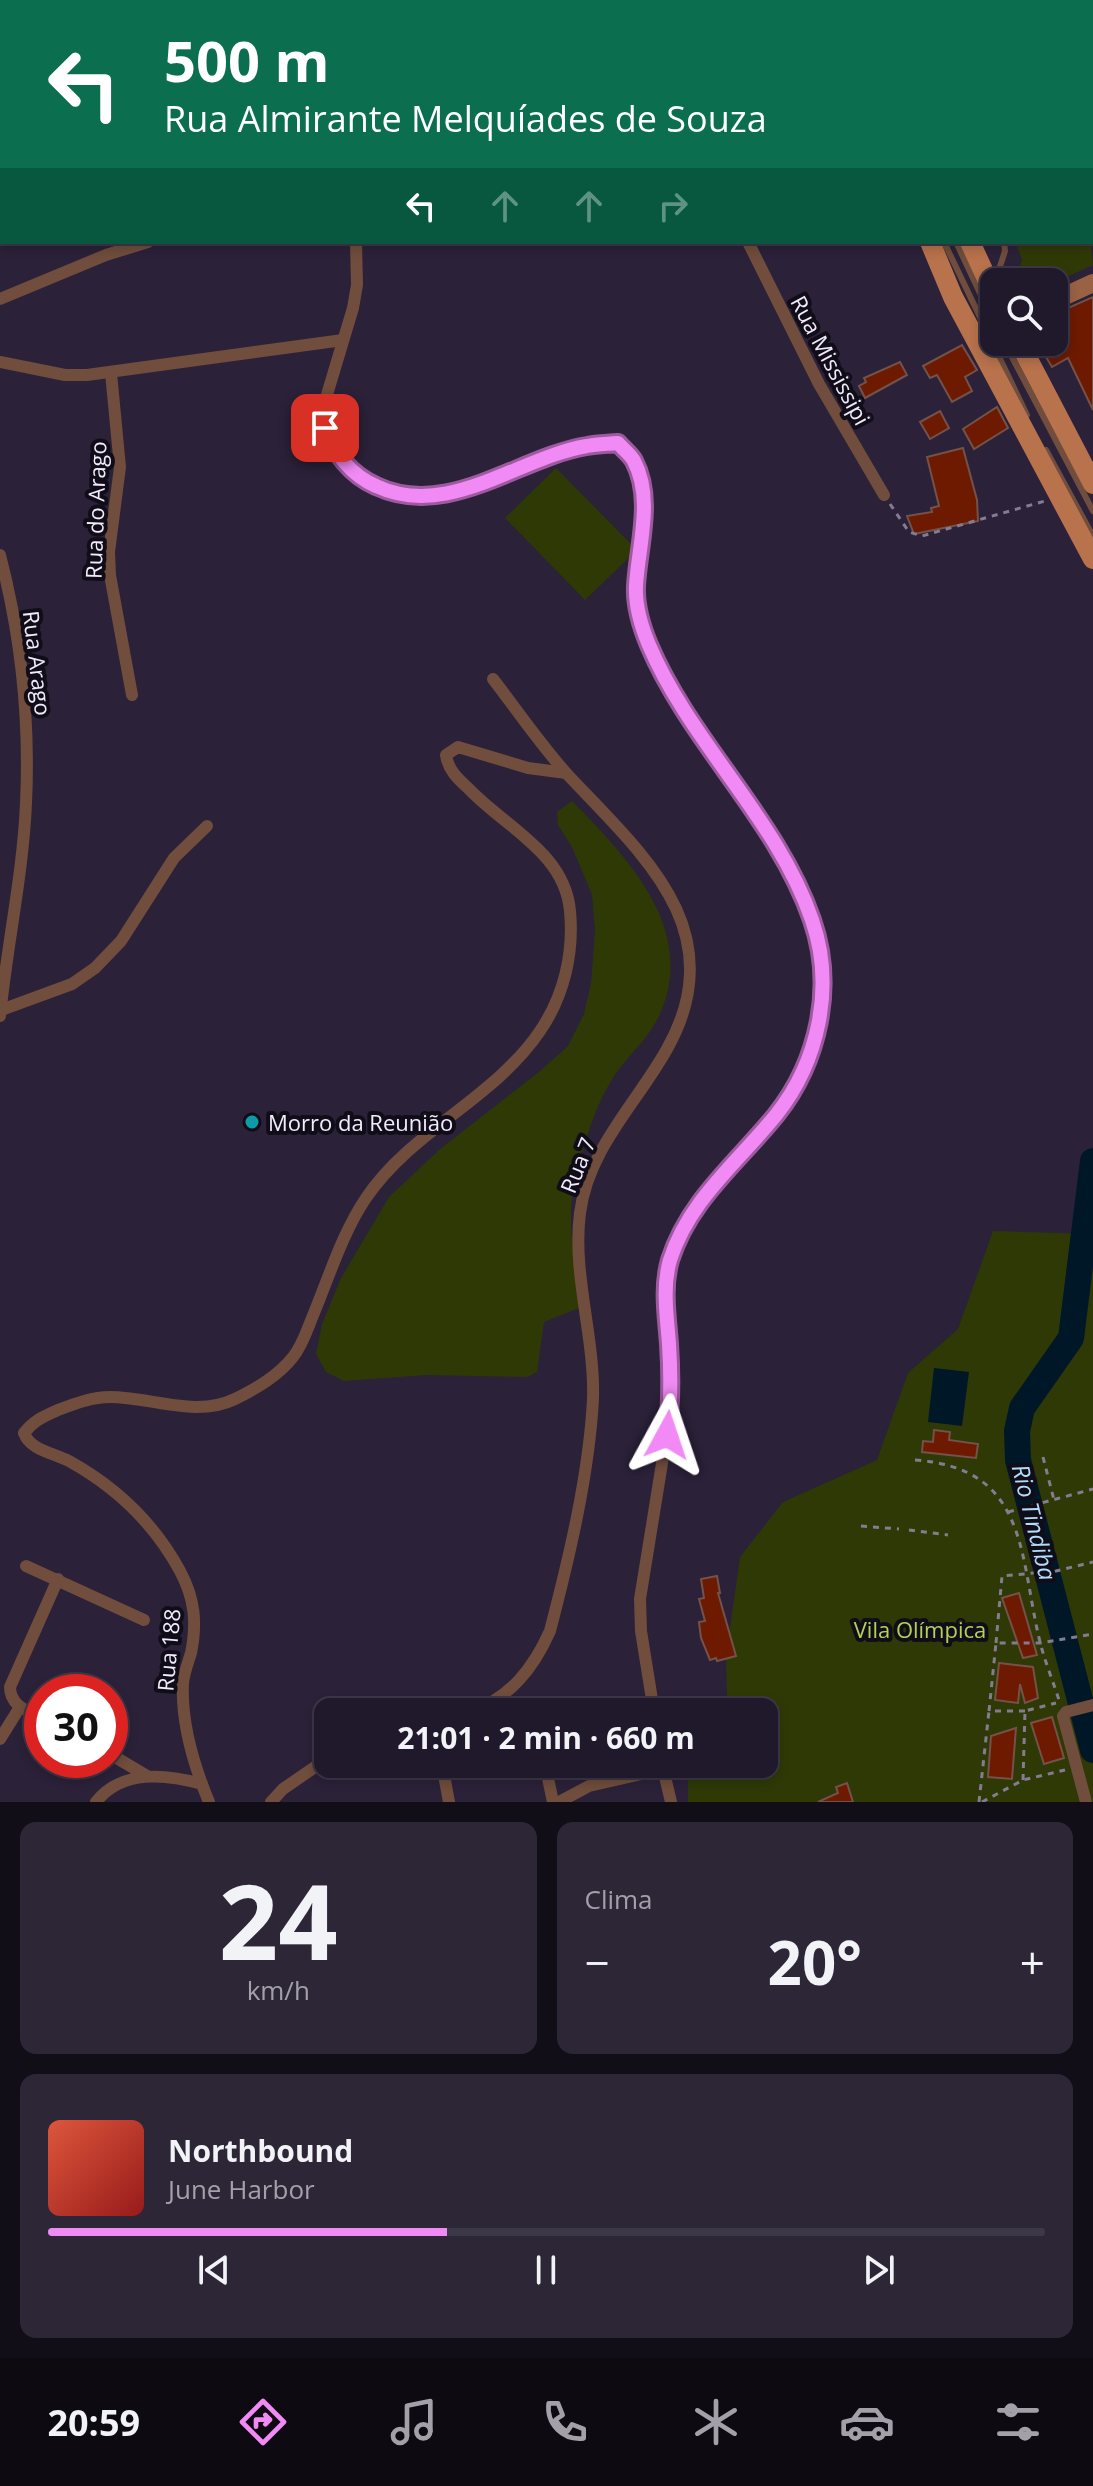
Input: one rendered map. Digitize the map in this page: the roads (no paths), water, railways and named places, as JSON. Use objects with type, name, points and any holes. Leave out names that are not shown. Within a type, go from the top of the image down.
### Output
[{"type":"main road","points":[[931,244],[953,297],[1093,559]]},
{"type":"main road","points":[[971,244],[984,268]]},
{"type":"main road","points":[[1068,295],[1093,283]]},
{"type":"main road","points":[[1026,356],[1093,484]]},
{"type":"street","points":[[0,299],[62,272],[142,244]]},
{"type":"street","points":[[356,244],[357,285],[323,408],[331,445],[363,480],[386,491],[417,496],[473,487],[586,446],[618,443],[634,460],[643,496],[642,542],[636,587],[638,616],[670,684],[779,853],[798,886],[813,923],[821,963],[822,999],[818,1032],[806,1062],[792,1092],[776,1114],[696,1206],[684,1225],[665,1279],[670,1414],[640,1599],[641,1631],[652,1698]]},
{"type":"street","name":"Rua Mississipi","points":[[749,244],[819,384],[884,495]]},
{"type":"street","points":[[0,362],[65,375],[111,373],[343,340]]},
{"type":"street","name":"Rua do Arago","points":[[111,373],[120,467],[109,552],[110,575],[132,695]]},
{"type":"street","name":"Rua Arago","points":[[0,555],[21,657],[28,749],[26,807],[0,1013]]},
{"type":"street","name":"Rua 7","points":[[493,679],[566,773],[629,837],[662,881],[680,915],[689,951],[689,982],[680,1020],[668,1047],[596,1159],[586,1185],[580,1215],[581,1258],[593,1399],[587,1452],[550,1631],[538,1658],[500,1698]]},
{"type":"street","name":"Rua 188","points":[[209,1802],[189,1738],[183,1698],[183,1679],[195,1630],[195,1609],[180,1570],[155,1531],[128,1502],[88,1472],[32,1445],[24,1433],[33,1421],[76,1403],[107,1397],[195,1407],[231,1401],[273,1377],[295,1355],[337,1253],[365,1199],[413,1146],[494,1082],[529,1046],[551,1014],[562,986],[571,935],[570,908],[560,876],[537,847],[504,823],[455,775],[446,755],[458,747],[528,768],[566,773]]},
{"type":"street","points":[[0,1013],[72,984],[95,968],[121,941],[174,858],[207,826]]},
{"type":"street","points":[[26,1566],[144,1620]]},
{"type":"street","points":[[24,1709],[12,1700],[10,1687],[58,1579]]},
{"type":"street","points":[[1086,1802],[1063,1716],[1090,1705]]},
{"type":"street","points":[[0,1739],[20,1707]]},
{"type":"street","points":[[128,1765],[147,1776]]},
{"type":"street","points":[[271,1802],[283,1789],[314,1768]]},
{"type":"street","points":[[96,1802],[108,1788],[147,1776],[202,1784]]},
{"type":"street","points":[[445,1778],[449,1802]]},
{"type":"street","points":[[549,1778],[556,1802],[589,1786],[620,1778]]},
{"type":"street","points":[[666,1778],[671,1802]]},
{"type":"lane","points":[[945,244],[1031,422]]},
{"type":"lane","points":[[957,244],[980,293]]},
{"type":"lane","points":[[1000,268],[1004,244]]},
{"type":"lane","points":[[1011,356],[1093,511]]},
{"type":"lane","points":[[1043,445],[1093,536]]},
{"type":"water","points":[[934,1368],[969,1372],[962,1426],[928,1422]]},
{"type":"waterway","name":"Rio Tindiba","points":[[1093,1161],[1071,1338],[1022,1408],[1017,1431],[1018,1460],[1093,1750]]},
{"type":"place","name":"Morro da Reunião","points":[[252,1122]]},
{"type":"park label","name":"Vila Olímpica","points":[[920,1629]]}]
